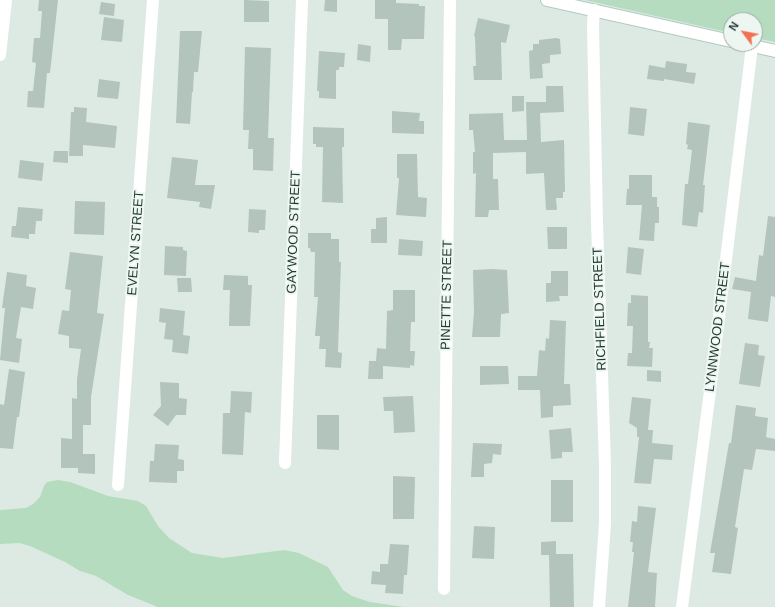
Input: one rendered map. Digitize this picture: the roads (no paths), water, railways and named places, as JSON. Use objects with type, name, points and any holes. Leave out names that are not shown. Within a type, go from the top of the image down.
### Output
[{"type":"street","points":[[0,55],[6,0]]},
{"type":"street","name":"EVELYN STREET","points":[[118,485],[153,0]]},
{"type":"street","name":"GAYWOOD STREET","points":[[285,463],[302,0]]},
{"type":"street","name":"PINETTE STREET","points":[[444,589],[450,0]]},
{"type":"street","points":[[547,0],[723,39]]},
{"type":"street","name":"RICHFIELD STREET","points":[[594,10],[597,222],[605,472],[605,523],[599,607]]},
{"type":"street","points":[[763,48],[775,51]]},
{"type":"street","name":"LYNNWOOD STREET","points":[[682,607],[710,391],[747,52]]}]
